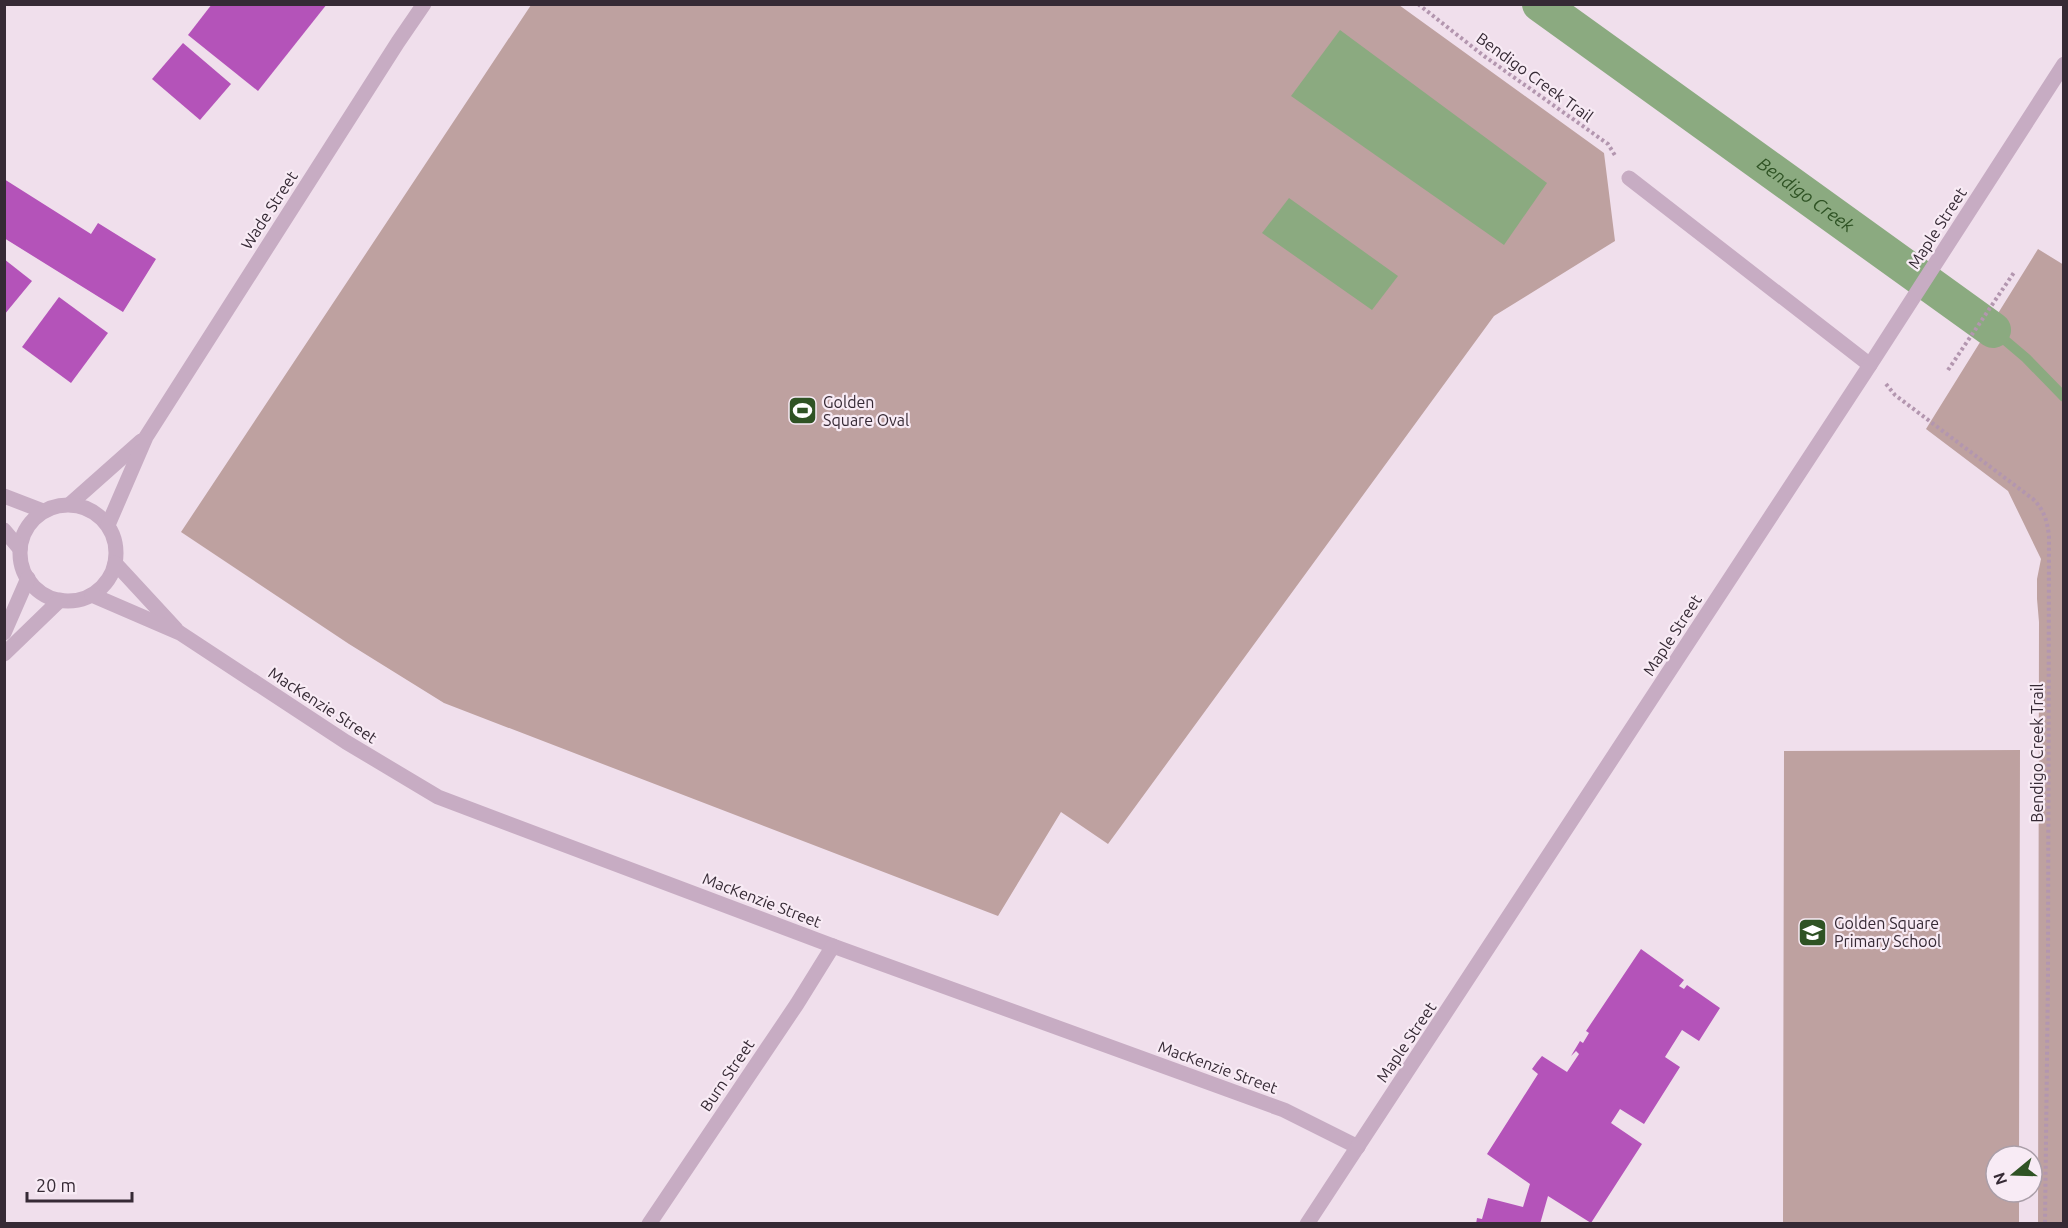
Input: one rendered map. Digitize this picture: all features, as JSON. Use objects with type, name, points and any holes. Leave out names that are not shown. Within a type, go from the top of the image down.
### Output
[{"type":"street","name":"Wade Street","points":[[108,525],[146,437],[424,4]]},
{"type":"street","name":"Maple Street","points":[[1307,1224],[2064,64]]},
{"type":"street","points":[[1629,178],[1870,364]]},
{"type":"street","name":"Wade Street","points":[[70,504],[146,437]]},
{"type":"street","points":[[4,496],[43,511]]},
{"type":"street","points":[[70,504],[85,507],[108,525],[114,537],[115,563],[110,576],[92,594],[82,599],[60,600],[42,593],[28,578],[22,565],[20,549],[23,534],[31,521],[43,511],[70,504]]},
{"type":"street","points":[[4,530],[20,549]]},
{"type":"street","name":"MacKenzie Street","points":[[115,563],[180,633]]},
{"type":"street","points":[[4,633],[28,578]]},
{"type":"street","name":"MacKenzie Street","points":[[92,594],[180,633],[346,742],[438,797],[833,946],[1284,1110],[1358,1147]]},
{"type":"street","points":[[4,654],[60,600]]},
{"type":"street","name":"Burn Street","points":[[649,1224],[797,1004],[833,946]]},
{"type":"path","name":"Bendigo Creek Trail","points":[[1418,4],[1484,56],[1608,144],[1629,178]]},
{"type":"path","points":[[1948,370],[2015,271]]},
{"type":"path","name":"Bendigo Creek Trail","points":[[1870,364],[1895,395],[2033,499],[2047,519],[2049,536],[2048,941],[2045,1224]]},
{"type":"shaded area","points":[[531,5],[1399,5],[1604,153],[1615,241],[1494,316],[1108,844],[1061,812],[998,916],[444,703],[349,644],[181,532]]},
{"type":"shaded area","points":[[1340,30],[1547,183],[1504,245],[1291,96]]},
{"type":"shaded area","points":[[1289,198],[1398,276],[1372,310],[1262,233]]},
{"type":"shaded area","points":[[2038,249],[2064,265],[2063,1224],[2038,1223],[2038,1204],[2044,1204],[2044,1144],[2038,1144],[2039,622],[2037,579],[2041,559],[2008,491],[1926,429]]},
{"type":"shaded area","points":[[2020,750],[2019,1144],[1984,1144],[1984,1204],[2019,1204],[2019,1223],[1783,1223],[1784,751]]},
{"type":"building","points":[[212,4],[327,4],[258,91],[188,35]]},
{"type":"building","points":[[183,43],[231,84],[200,120],[152,79]]},
{"type":"building","points":[[4,179],[91,234],[98,223],[156,259],[123,312],[4,238]]},
{"type":"building","points":[[4,259],[32,281],[4,315]]},
{"type":"building","points":[[59,297],[108,333],[71,383],[22,347]]},
{"type":"building","points":[[1641,949],[1684,980],[1679,986],[1684,989],[1687,985],[1720,1008],[1699,1041],[1682,1030],[1665,1057],[1680,1067],[1644,1124],[1620,1109],[1611,1123],[1642,1144],[1591,1223],[1548,1196],[1540,1224],[1476,1224],[1477,1218],[1482,1219],[1488,1198],[1523,1207],[1530,1184],[1487,1154],[1538,1074],[1532,1069],[1542,1056],[1567,1072],[1579,1054],[1576,1051],[1571,1056],[1580,1041],[1583,1043],[1589,1033],[1586,1031]]},
{"type":"waterway","name":"Bendigo Creek","points":[[1540,4],[1993,330]]},
{"type":"waterway","name":"Bendigo Creek","points":[[1993,330],[2026,358],[2064,397]]},
{"type":"place","name":"Golden Square Oval","points":[[802,411]]},
{"type":"place","name":"Golden Square Primary School","points":[[1813,932]]}]
